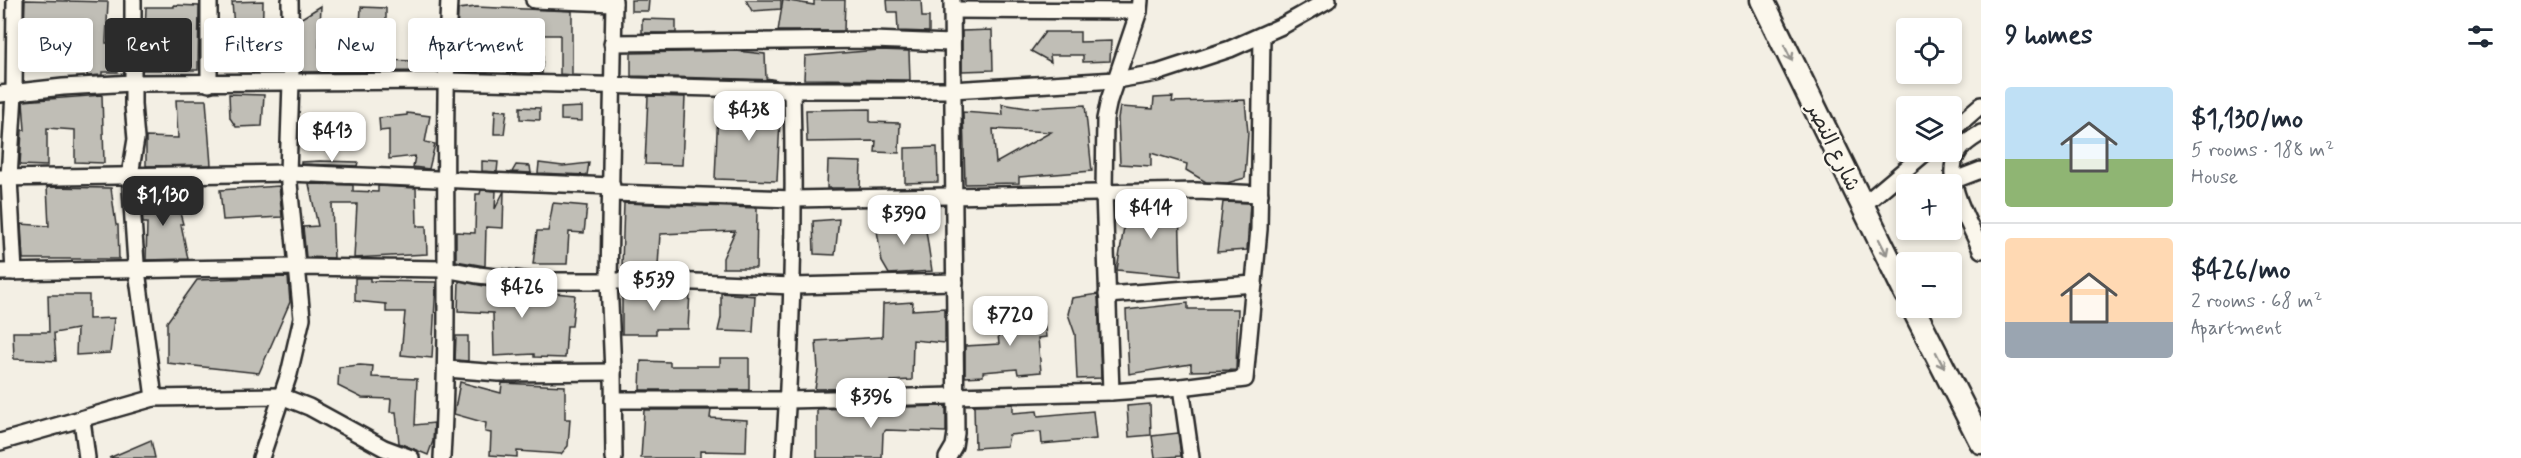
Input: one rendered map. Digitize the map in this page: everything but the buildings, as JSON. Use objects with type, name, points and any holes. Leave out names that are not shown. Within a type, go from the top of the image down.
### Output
[{"type":"main road","name":"شارع النصر","points":[[1762,0],[1896,274]]},
{"type":"main road","points":[[1918,318],[1981,442]]},
{"type":"street","points":[[133,0],[132,83],[136,139],[130,176],[136,269],[154,398]]},
{"type":"street","points":[[209,0],[209,84]]},
{"type":"street","points":[[261,458],[302,318],[288,173],[291,82],[290,0]]},
{"type":"street","points":[[442,458],[447,369],[445,81],[449,0]]},
{"type":"street","points":[[534,0],[614,1],[609,281],[614,372],[614,458]]},
{"type":"street","points":[[7,93],[132,83],[445,81],[792,90],[952,90],[1116,80],[1156,73],[1230,50],[1262,36],[1328,0]]},
{"type":"street","points":[[10,2],[4,178],[7,272],[297,267],[445,269],[478,276],[533,281],[670,281],[793,286],[954,282]]},
{"type":"street","points":[[947,458],[954,446],[956,434],[952,5],[1139,6],[1105,120],[1104,192],[1111,392]]},
{"type":"street","points":[[613,400],[788,400],[1111,392],[1182,387],[1245,379],[1260,194],[1262,36]]},
{"type":"street","points":[[612,43],[873,40],[951,43]]},
{"type":"street","points":[[784,458],[793,286],[792,90]]},
{"type":"street","points":[[1962,121],[1981,105]]},
{"type":"street","points":[[1952,174],[1959,152],[1981,133]]},
{"type":"street","points":[[1862,206],[1914,162]]},
{"type":"street","points":[[1962,177],[1981,170]]},
{"type":"street","points":[[4,178],[288,173],[794,199],[1197,190],[1260,194]]},
{"type":"street","points":[[1962,197],[1975,218],[1981,250]]},
{"type":"street","points":[[1107,296],[1254,284]]},
{"type":"street","points":[[447,369],[499,373],[614,372]]},
{"type":"street","points":[[1182,387],[1191,458]]},
{"type":"street","points":[[0,442],[154,398],[281,396],[309,407],[382,453],[411,458]]},
{"type":"street","points":[[82,420],[87,458]]}]
